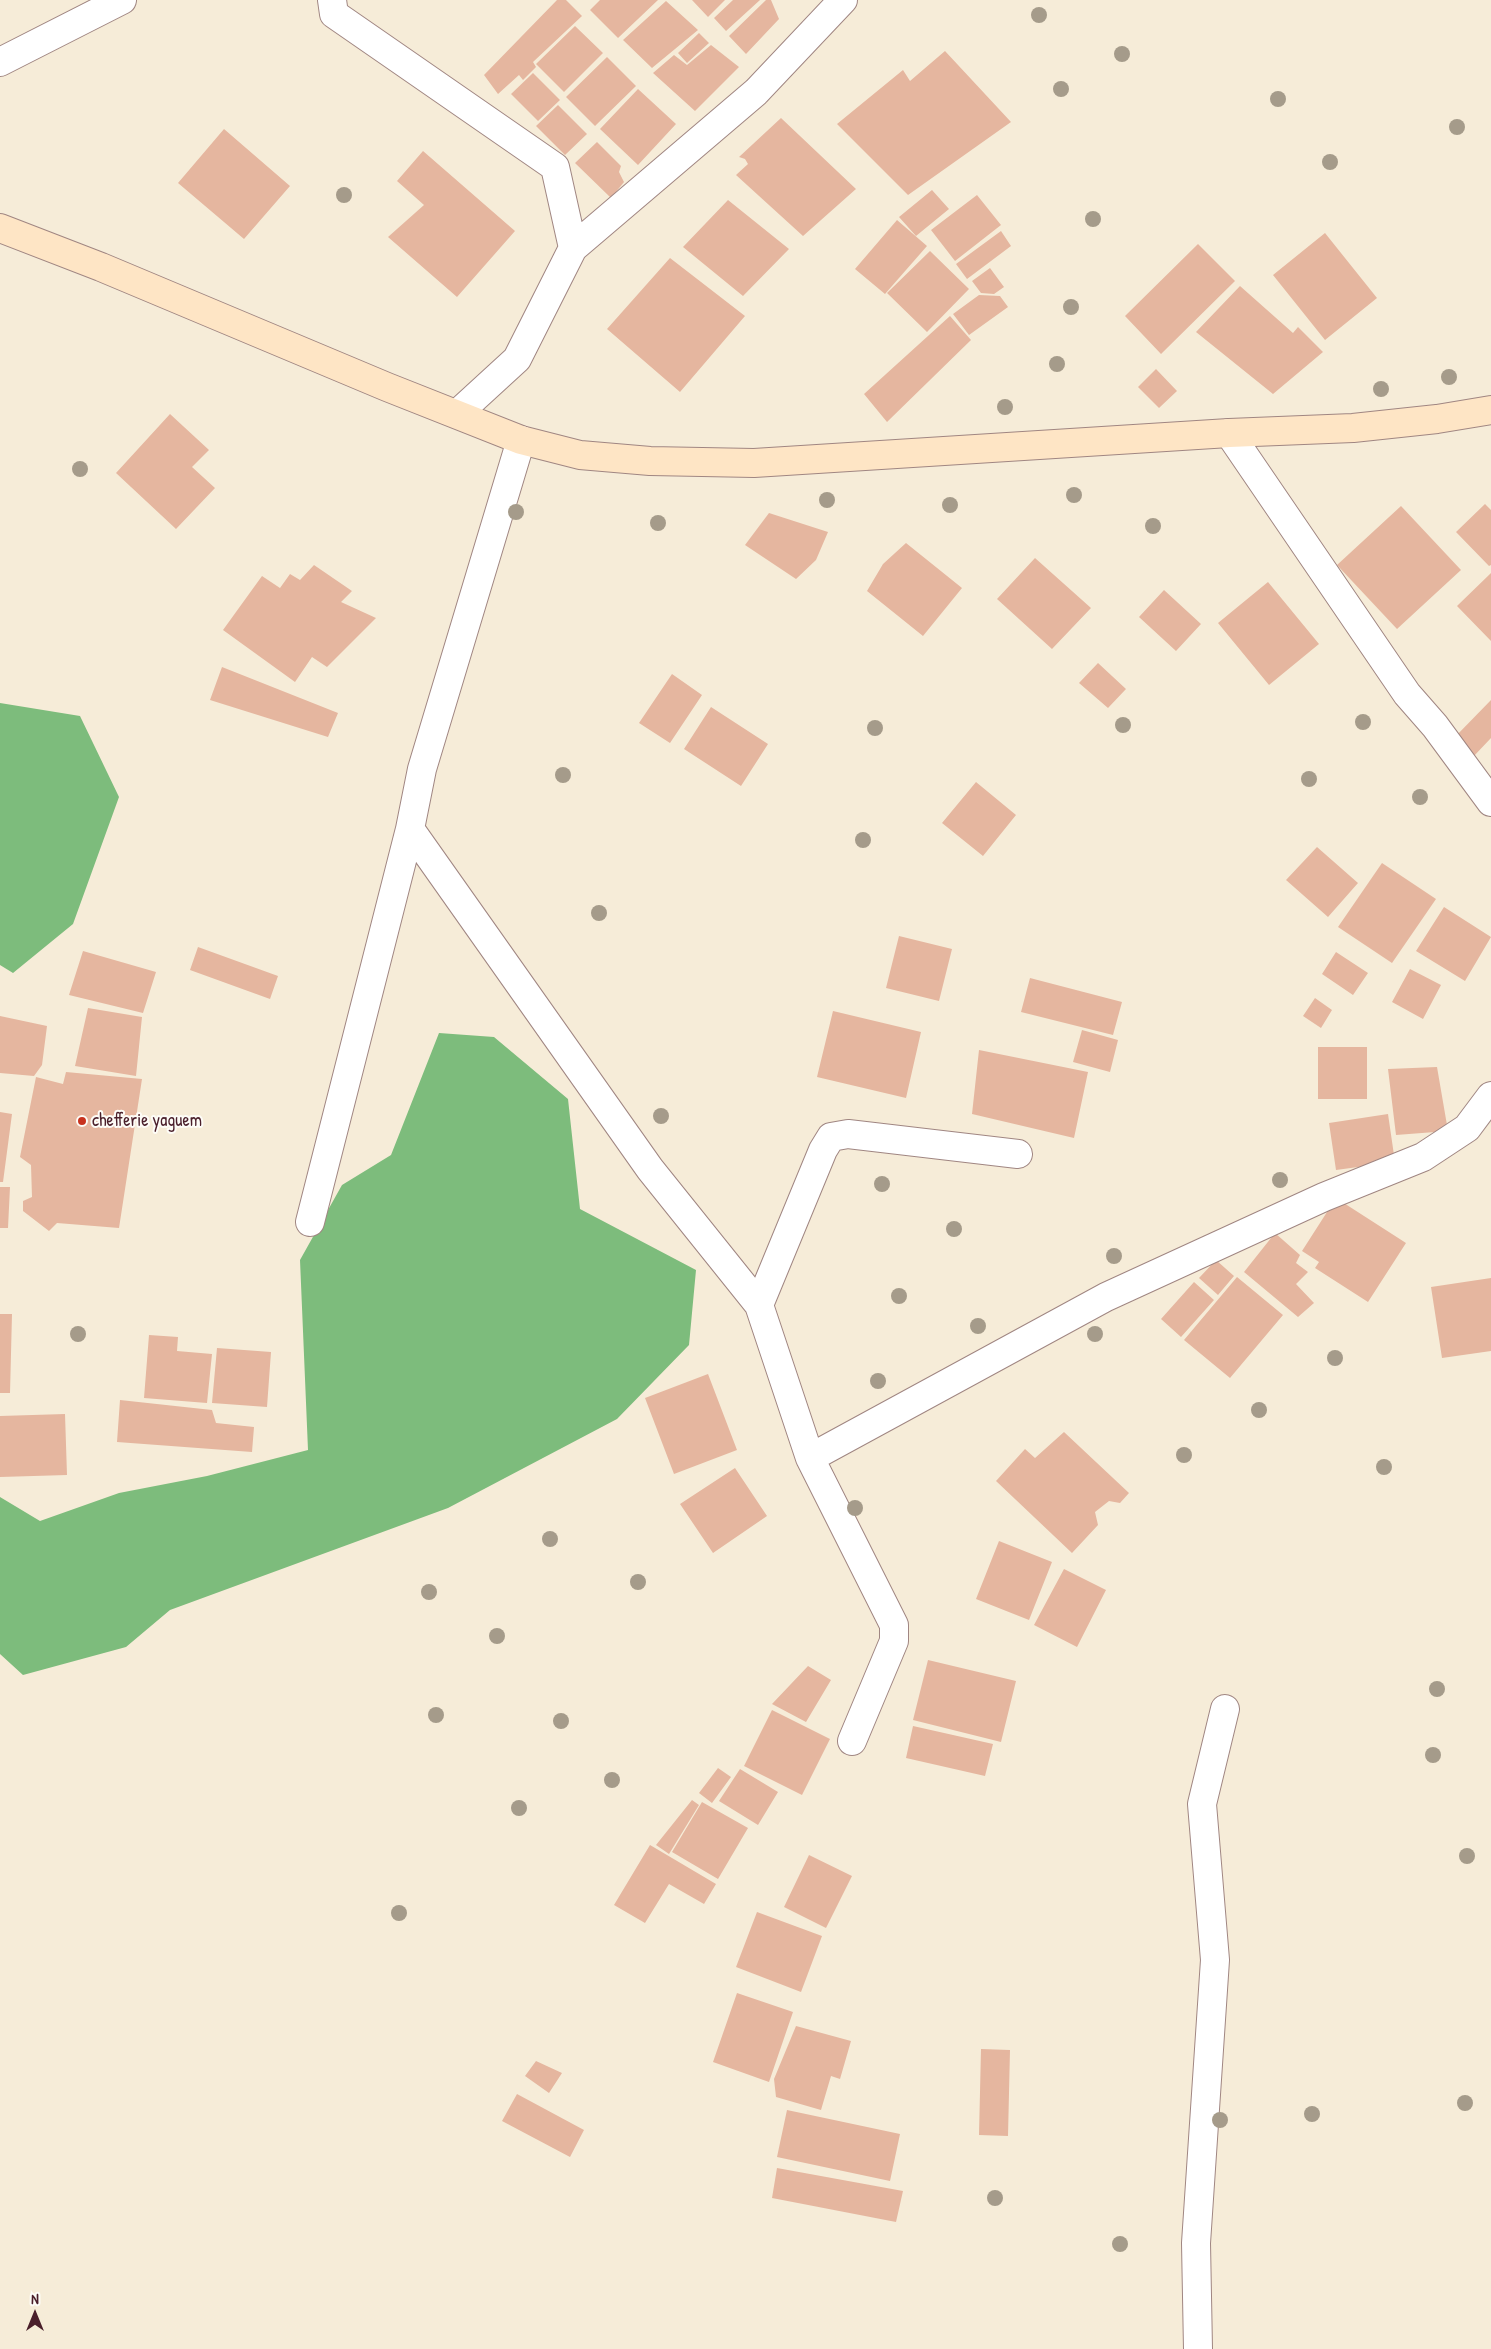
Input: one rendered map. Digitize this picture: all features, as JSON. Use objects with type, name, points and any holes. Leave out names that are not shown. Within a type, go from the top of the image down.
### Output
[{"type":"main road","points":[[0,228],[521,440],[580,455],[650,461],[754,463],[1229,433],[1352,428],[1437,420],[1491,410]]},
{"type":"street","points":[[0,62],[122,0]]},
{"type":"street","points":[[332,0],[334,14],[555,167],[574,248]]},
{"type":"street","points":[[457,414],[518,359],[574,248],[756,92],[843,0]]},
{"type":"street","points":[[1229,433],[1407,694],[1435,726],[1491,802]]},
{"type":"street","points":[[310,1222],[410,829],[422,769],[521,440]]},
{"type":"street","points":[[410,829],[650,1169],[759,1305],[810,1458],[894,1625],[894,1641],[852,1740]]},
{"type":"street","points":[[810,1458],[1106,1297],[1324,1197],[1423,1157],[1467,1128],[1491,1096]]},
{"type":"street","points":[[759,1305],[823,1150],[831,1137],[848,1134],[1018,1154]]},
{"type":"street","points":[[1198,2349],[1196,2243],[1215,1960],[1202,1804],[1225,1708]]},
{"type":"green space","points":[[0,703],[80,716],[119,797],[73,924],[13,973],[0,965]]},
{"type":"green space","points":[[439,1033],[494,1037],[568,1099],[580,1209],[696,1270],[689,1345],[617,1419],[448,1508],[170,1610],[126,1647],[23,1675],[0,1654],[0,1497],[40,1521],[119,1493],[207,1476],[308,1450],[300,1260],[342,1185],[391,1155]]},
{"type":"building","points":[[557,0],[566,0],[582,16],[533,62],[536,67],[523,80],[519,75],[498,94],[484,75]]},
{"type":"building","points":[[600,0],[658,0],[618,38],[590,10]]},
{"type":"building","points":[[692,0],[725,0],[708,17]]},
{"type":"building","points":[[733,0],[760,0],[726,31],[714,18]]},
{"type":"building","points":[[766,0],[771,0],[779,19],[746,54],[729,36]]},
{"type":"building","points":[[666,1],[698,30],[652,68],[623,40]]},
{"type":"building","points":[[575,26],[603,53],[564,92],[536,64]]},
{"type":"building","points":[[699,33],[709,43],[687,63],[678,53]]},
{"type":"building","points":[[711,45],[739,67],[695,111],[653,73],[674,55],[687,65]]},
{"type":"building","points":[[945,51],[1011,122],[908,195],[837,124],[903,70],[910,81]]},
{"type":"building","points":[[607,57],[636,86],[595,126],[566,97]]},
{"type":"building","points":[[533,73],[560,100],[538,121],[511,94]]},
{"type":"building","points":[[638,89],[676,124],[638,165],[600,129]]},
{"type":"building","points":[[558,105],[587,134],[565,155],[536,126]]},
{"type":"building","points":[[781,118],[856,189],[803,236],[736,175],[748,164],[745,159],[739,157]]},
{"type":"building","points":[[224,129],[290,186],[244,239],[178,183]]},
{"type":"building","points":[[597,142],[621,166],[619,172],[624,182],[611,198],[575,163]]},
{"type":"building","points":[[423,151],[515,231],[457,297],[388,237],[424,205],[397,181]]},
{"type":"building","points":[[932,190],[949,209],[916,236],[899,217]]},
{"type":"building","points":[[977,195],[1001,225],[955,261],[931,230]]},
{"type":"building","points":[[728,200],[789,249],[743,296],[683,247]]},
{"type":"building","points":[[897,220],[927,246],[885,294],[855,269]]},
{"type":"building","points":[[1001,231],[1011,246],[967,279],[956,264]]},
{"type":"building","points":[[1325,233],[1377,298],[1325,340],[1273,275]]},
{"type":"building","points":[[1198,244],[1235,281],[1161,354],[1125,316]]},
{"type":"building","points":[[930,251],[969,289],[927,332],[887,293]]},
{"type":"building","points":[[670,258],[745,316],[680,392],[607,329]]},
{"type":"building","points":[[990,268],[1004,287],[994,294],[981,293],[972,281]]},
{"type":"building","points":[[1240,286],[1293,333],[1298,327],[1323,352],[1273,394],[1196,332]]},
{"type":"building","points":[[979,295],[1000,296],[1008,307],[969,335],[953,314]]},
{"type":"building","points":[[950,316],[971,340],[887,422],[864,394]]},
{"type":"building","points":[[1156,369],[1177,391],[1159,408],[1138,387]]},
{"type":"building","points":[[170,414],[209,450],[192,467],[215,488],[176,529],[116,473]]},
{"type":"building","points":[[1485,504],[1491,510],[1491,565],[1489,566],[1456,532]]},
{"type":"building","points":[[1401,506],[1461,570],[1397,629],[1337,565]]},
{"type":"building","points":[[769,513],[828,532],[816,560],[796,579],[745,545]]},
{"type":"building","points":[[906,543],[962,588],[923,636],[867,591],[883,564]]},
{"type":"building","points":[[1035,558],[1091,608],[1052,649],[997,599]]},
{"type":"building","points":[[314,565],[352,591],[341,602],[376,618],[327,667],[312,657],[295,682],[223,630],[262,576],[280,588],[290,574],[300,580]]},
{"type":"building","points":[[1491,573],[1491,641],[1457,606]]},
{"type":"building","points":[[1268,582],[1319,644],[1269,685],[1218,623]]},
{"type":"building","points":[[1164,590],[1201,624],[1176,651],[1139,617]]},
{"type":"building","points":[[1098,663],[1126,689],[1108,708],[1079,683]]},
{"type":"building","points":[[222,667],[338,713],[328,737],[210,700]]},
{"type":"building","points":[[672,674],[702,695],[670,743],[639,723]]},
{"type":"building","points":[[1491,700],[1491,738],[1473,757],[1454,738]]},
{"type":"building","points":[[711,707],[768,744],[741,786],[684,749]]},
{"type":"building","points":[[976,782],[1016,815],[983,856],[942,823]]},
{"type":"building","points":[[1317,847],[1358,883],[1328,917],[1286,880]]},
{"type":"building","points":[[1382,863],[1436,899],[1392,963],[1338,927]]},
{"type":"building","points":[[1444,907],[1491,937],[1465,981],[1416,951]]},
{"type":"building","points":[[899,936],[952,949],[939,1001],[886,988]]},
{"type":"building","points":[[198,947],[278,976],[270,999],[190,970]]},
{"type":"building","points":[[83,951],[156,972],[143,1013],[69,995]]},
{"type":"building","points":[[1336,952],[1368,973],[1353,995],[1322,974]]},
{"type":"building","points":[[1410,969],[1441,985],[1423,1019],[1392,1002]]},
{"type":"building","points":[[1030,978],[1122,1002],[1113,1035],[1021,1012]]},
{"type":"building","points":[[1315,998],[1332,1010],[1321,1028],[1303,1016]]},
{"type":"building","points":[[88,1008],[142,1017],[136,1076],[75,1066]]},
{"type":"building","points":[[833,1011],[921,1032],[906,1098],[817,1077]]},
{"type":"building","points":[[0,1016],[47,1026],[42,1065],[34,1076],[0,1073]]},
{"type":"building","points":[[1082,1030],[1118,1040],[1110,1072],[1073,1062]]},
{"type":"building","points":[[1318,1047],[1367,1047],[1367,1099],[1318,1099]]},
{"type":"building","points":[[979,1050],[1088,1072],[1074,1138],[972,1114]]},
{"type":"building","points":[[1437,1067],[1448,1131],[1396,1135],[1388,1069]]},
{"type":"building","name":"chefferie yaguem","points":[[66,1072],[142,1079],[119,1228],[57,1223],[49,1231],[23,1211],[23,1201],[32,1197],[31,1165],[20,1157],[36,1077],[63,1084]]},
{"type":"building","points":[[0,1112],[12,1114],[3,1182],[0,1182]]},
{"type":"building","points":[[1388,1114],[1395,1162],[1336,1170],[1329,1123]]},
{"type":"building","points":[[0,1187],[10,1187],[8,1228],[0,1228]]},
{"type":"building","points":[[1336,1198],[1406,1243],[1368,1302],[1315,1268],[1319,1262],[1302,1251]]},
{"type":"building","points":[[1275,1233],[1300,1255],[1296,1263],[1308,1272],[1296,1284],[1314,1303],[1298,1317],[1244,1272]]},
{"type":"building","points":[[1216,1260],[1234,1276],[1218,1295],[1199,1278]]},
{"type":"building","points":[[1237,1277],[1283,1315],[1230,1378],[1184,1340]]},
{"type":"building","points":[[1491,1278],[1491,1351],[1442,1358],[1431,1287]]},
{"type":"building","points":[[1194,1282],[1214,1300],[1181,1337],[1161,1319]]},
{"type":"building","points":[[0,1314],[12,1314],[10,1393],[0,1393]]},
{"type":"building","points":[[149,1335],[178,1337],[177,1351],[212,1354],[207,1403],[144,1398]]},
{"type":"building","points":[[217,1348],[271,1352],[267,1407],[212,1403]]},
{"type":"building","points":[[708,1374],[737,1450],[674,1474],[645,1398]]},
{"type":"building","points":[[120,1400],[212,1410],[216,1423],[254,1427],[252,1452],[117,1442]]},
{"type":"building","points":[[65,1414],[67,1475],[0,1477],[0,1416]]},
{"type":"building","points":[[1064,1432],[1129,1493],[1120,1503],[1109,1501],[1095,1512],[1098,1525],[1072,1553],[996,1481],[1025,1449],[1035,1458]]},
{"type":"building","points":[[735,1468],[767,1516],[713,1553],[680,1504]]},
{"type":"building","points":[[999,1541],[1052,1562],[1029,1620],[976,1599]]},
{"type":"building","points":[[1064,1569],[1106,1590],[1077,1647],[1034,1625]]},
{"type":"building","points":[[928,1660],[1016,1681],[1001,1742],[913,1720]]},
{"type":"building","points":[[808,1666],[831,1680],[806,1722],[772,1704]]},
{"type":"building","points":[[772,1710],[830,1739],[802,1795],[744,1766]]},
{"type":"building","points":[[913,1726],[993,1744],[985,1776],[906,1758]]},
{"type":"building","points":[[718,1768],[731,1777],[712,1803],[699,1793]]},
{"type":"building","points":[[740,1769],[778,1792],[758,1825],[719,1801]]},
{"type":"building","points":[[692,1800],[699,1805],[669,1854],[656,1845]]},
{"type":"building","points":[[702,1802],[748,1828],[718,1879],[672,1852]]},
{"type":"building","points":[[650,1845],[716,1884],[704,1904],[669,1884],[645,1923],[614,1905]]},
{"type":"building","points":[[809,1855],[852,1876],[826,1928],[784,1907]]},
{"type":"building","points":[[757,1912],[822,1936],[801,1992],[736,1967]]},
{"type":"building","points":[[737,1993],[793,2012],[769,2082],[713,2062]]},
{"type":"building","points":[[796,2026],[851,2041],[840,2079],[831,2076],[821,2110],[776,2097],[774,2079]]},
{"type":"building","points":[[981,2049],[1010,2050],[1008,2136],[979,2135]]},
{"type":"building","points":[[536,2061],[562,2073],[549,2093],[525,2076]]},
{"type":"building","points":[[517,2094],[584,2130],[570,2157],[502,2121]]},
{"type":"building","points":[[787,2110],[900,2134],[890,2181],[777,2157]]},
{"type":"building","points":[[777,2168],[903,2191],[896,2222],[772,2198]]},
{"type":"place","name":"chefferie yaguem","points":[[82,1121]]}]
